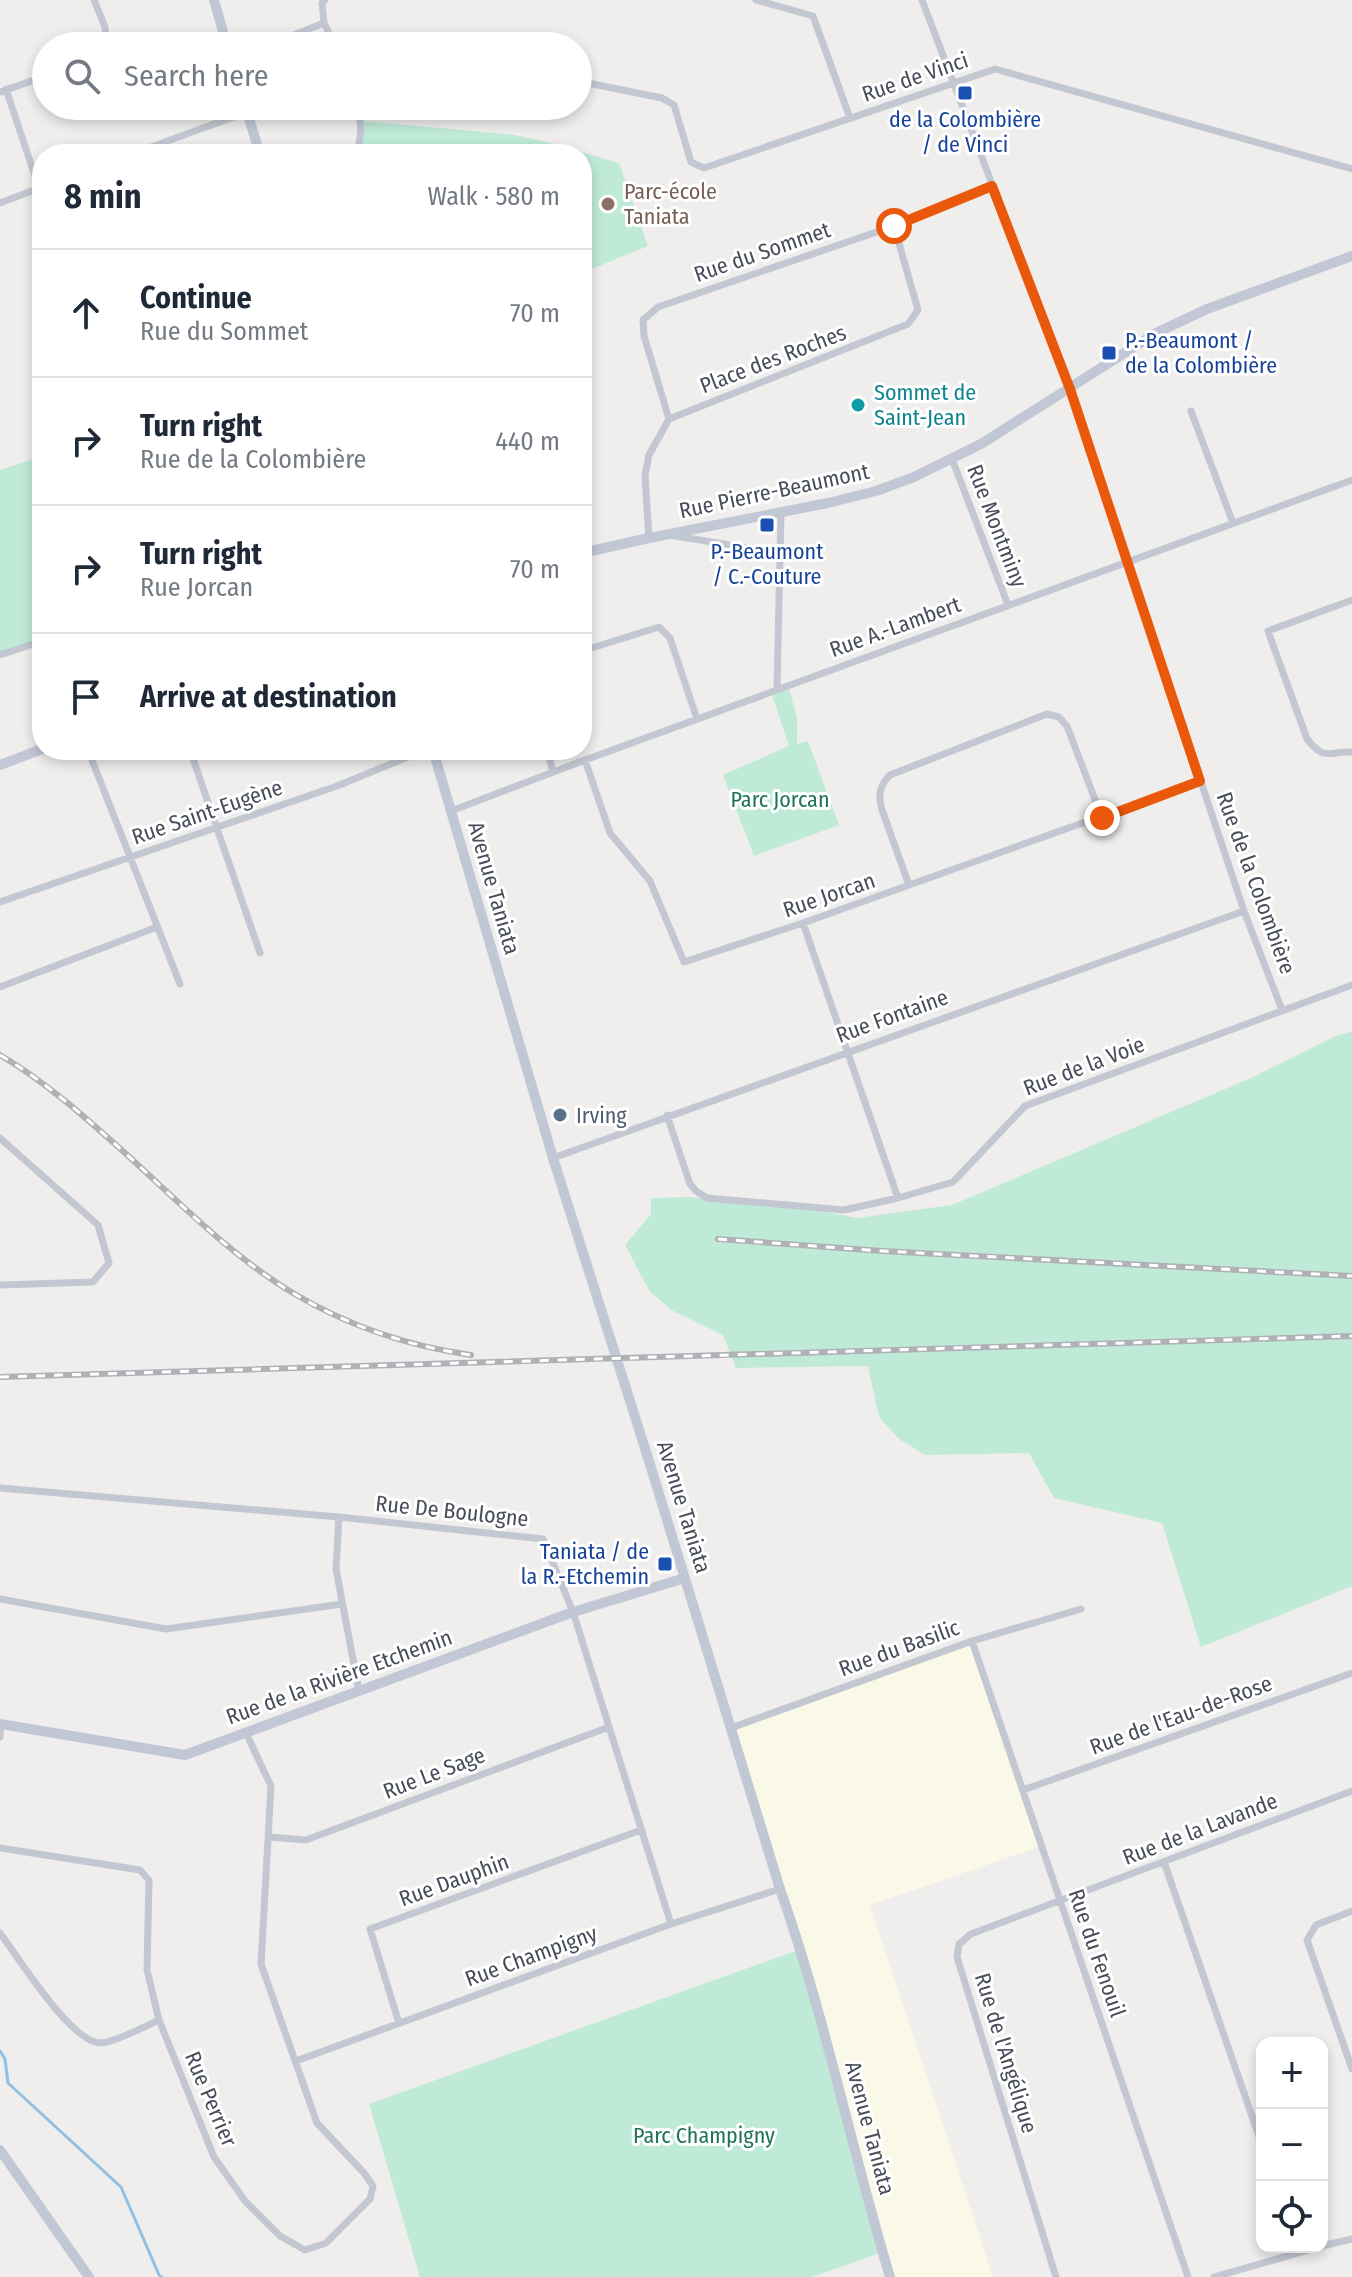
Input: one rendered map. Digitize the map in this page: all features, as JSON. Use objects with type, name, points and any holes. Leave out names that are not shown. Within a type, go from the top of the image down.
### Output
[{"type":"main road","points":[[214,0],[223,32]]},
{"type":"main road","points":[[249,120],[257,144]]},
{"type":"main road","name":"Rue Pierre-Beaumont","points":[[592,551],[876,491],[952,459],[1169,327],[1207,309],[1352,256]]},
{"type":"main road","points":[[0,765],[32,753]]},
{"type":"main road","name":"Avenue Taniata","points":[[436,760],[553,1158],[809,1974],[890,2277]]},
{"type":"main road","name":"Rue de la Rivière Etchemin","points":[[1,1724],[185,1755],[573,1612],[685,1578]]},
{"type":"main road","points":[[0,2150],[89,2277]]},
{"type":"street","points":[[94,0],[106,32]]},
{"type":"street","points":[[325,0],[322,3],[324,23],[328,32]]},
{"type":"street","points":[[756,0],[813,16],[850,118]]},
{"type":"street","name":"Rue de la Colombière","points":[[922,0],[1070,389],[1244,911],[1282,1010]]},
{"type":"street","points":[[301,32],[324,23]]},
{"type":"street","name":"Rue de Vinci","points":[[592,84],[662,98],[674,105],[691,162],[704,168],[995,69],[1352,169]]},
{"type":"street","points":[[32,81],[3,91],[32,165]]},
{"type":"street","points":[[167,144],[221,120]]},
{"type":"street","points":[[359,144],[362,120]]},
{"type":"street","name":"Rue du Sommet","points":[[669,419],[644,336],[643,320],[658,307],[894,226],[992,186]]},
{"type":"street","points":[[0,203],[32,191]]},
{"type":"street","name":"Place des Roches","points":[[669,419],[908,324],[918,310],[894,226]]},
{"type":"street","points":[[1191,411],[1233,523]]},
{"type":"street","points":[[649,538],[645,475],[649,455],[669,419]]},
{"type":"street","name":"Rue Montminy","points":[[952,459],[1008,605]]},
{"type":"street","name":"Rue A.-Lambert","points":[[592,757],[1352,480]]},
{"type":"street","points":[[777,689],[781,513]]},
{"type":"street","points":[[667,534],[779,553]]},
{"type":"street","points":[[1352,600],[1268,631],[1307,739],[1314,748],[1329,756],[1352,752]]},
{"type":"street","points":[[592,648],[659,627],[670,638],[697,719]]},
{"type":"street","points":[[0,655],[32,644]]},
{"type":"street","points":[[909,885],[882,810],[879,799],[881,784],[890,775],[1047,714],[1059,717],[1067,726],[1102,818]]},
{"type":"street","points":[[92,760],[180,984]]},
{"type":"street","points":[[193,760],[260,953]]},
{"type":"street","name":"Rue Saint-Eugène","points":[[0,902],[337,786],[401,760]]},
{"type":"street","points":[[550,760],[553,771]]},
{"type":"street","name":"Rue A.-Lambert","points":[[451,811],[585,760]]},
{"type":"street","name":"Rue Jorcan","points":[[585,760],[610,833],[650,881],[684,962],[803,923],[1200,781]]},
{"type":"street","name":"Rue Fontaine","points":[[553,1158],[1244,911]]},
{"type":"street","points":[[803,923],[898,1198]]},
{"type":"street","points":[[0,987],[157,927]]},
{"type":"street","name":"Rue de la Voie","points":[[667,1115],[690,1184],[707,1198],[844,1210],[953,1182],[1025,1106],[1352,985]]},
{"type":"street","points":[[0,1138],[98,1225],[109,1263],[93,1282],[0,1285]]},
{"type":"street","name":"Rue De Boulogne","points":[[0,1488],[339,1517],[543,1539],[573,1612],[671,1924]]},
{"type":"street","points":[[339,1517],[336,1569],[359,1691]]},
{"type":"street","points":[[0,1599],[166,1629],[342,1604]]},
{"type":"street","name":"Rue du Basilic","points":[[731,1728],[972,1641],[1081,1609]]},
{"type":"street","name":"Rue du Fenouil","points":[[972,1641],[1188,2277]]},
{"type":"street","name":"Rue de l'Eau-de-Rose","points":[[1023,1790],[1352,1673]]},
{"type":"street","points":[[0,1737],[1,1724]]},
{"type":"street","name":"Rue Le Sage","points":[[269,1837],[306,1840],[609,1727]]},
{"type":"street","name":"Rue Perrier","points":[[0,1848],[140,1870],[149,1880],[147,1970],[159,2020],[214,2157],[245,2201],[280,2236],[305,2250],[326,2243],[370,2199],[373,2186],[317,2123],[261,1964],[271,1786],[246,1733]]},
{"type":"street","name":"Rue de la Lavande","points":[[1060,1901],[1352,1791]]},
{"type":"street","name":"Rue Dauphin","points":[[399,2023],[370,1929],[641,1830]]},
{"type":"street","points":[[1164,1862],[1256,2128]]},
{"type":"street","name":"Rue Champigny","points":[[296,2061],[671,1924],[780,1889]]},
{"type":"street","name":"Rue de l'Angélique","points":[[1056,2277],[957,1957],[959,1944],[971,1934],[1060,1901]]},
{"type":"street","points":[[1352,1911],[1316,1925],[1307,1940],[1352,2069]]},
{"type":"street","points":[[0,1933],[63,2019],[90,2041],[103,2043],[159,2020]]},
{"type":"street","points":[[1328,2245],[1352,2239]]},
{"type":"street","points":[[1214,2277],[1286,2253]]},
{"type":"shaded area","points":[[972,1641],[1042,1846],[870,1905],[993,2277],[891,2277],[731,1728]]},
{"type":"green space","name":"Parc-école Taniata","points":[[362,121],[515,135],[554,144],[358,144]]},
{"type":"green space","name":"Parc-école Taniata","points":[[592,155],[619,163],[648,246],[592,269]]},
{"type":"green space","points":[[32,459],[32,644],[0,655],[0,470]]},
{"type":"green space","name":"Parc Jorcan","points":[[788,685],[797,718],[797,744],[808,741],[839,825],[754,856],[723,775],[789,746],[771,691]]},
{"type":"green space","points":[[1352,1032],[1352,1586],[1201,1647],[1162,1523],[1054,1498],[1029,1453],[925,1455],[899,1439],[879,1417],[868,1366],[736,1368],[723,1335],[673,1311],[650,1292],[625,1245],[651,1214],[651,1198],[690,1197],[857,1218],[952,1205],[1251,1078],[1338,1035]]},
{"type":"green space","name":"Parc Champigny","points":[[801,1949],[883,2252],[812,2277],[420,2277],[369,2104]]},
{"type":"waterway","points":[[0,2051],[5,2059],[8,2083],[121,2187],[162,2277]]},
{"type":"railway","points":[[0,1055],[65,1101],[227,1245],[293,1293],[379,1333],[471,1355]]},
{"type":"railway","points":[[718,1239],[882,1251],[1352,1276]]},
{"type":"railway","points":[[0,1377],[1352,1336]]},
{"type":"place","name":"de la Colombière / de Vinci","points":[[965,93]]},
{"type":"place","name":"Parc-école Taniata","points":[[608,204]]},
{"type":"place","name":"P.-Beaumont / de la Colombière","points":[[1109,353]]},
{"type":"place","name":"Sommet de Saint-Jean","points":[[858,405]]},
{"type":"place","name":"P.-Beaumont / C.-Couture","points":[[767,525]]},
{"type":"place","name":"Irving","points":[[560,1115]]},
{"type":"place","name":"Taniata / de la R.-Etchemin","points":[[665,1564]]},
{"type":"route","points":[[894,226],[992,186],[1070,389],[1200,781],[1102,818]]}]
